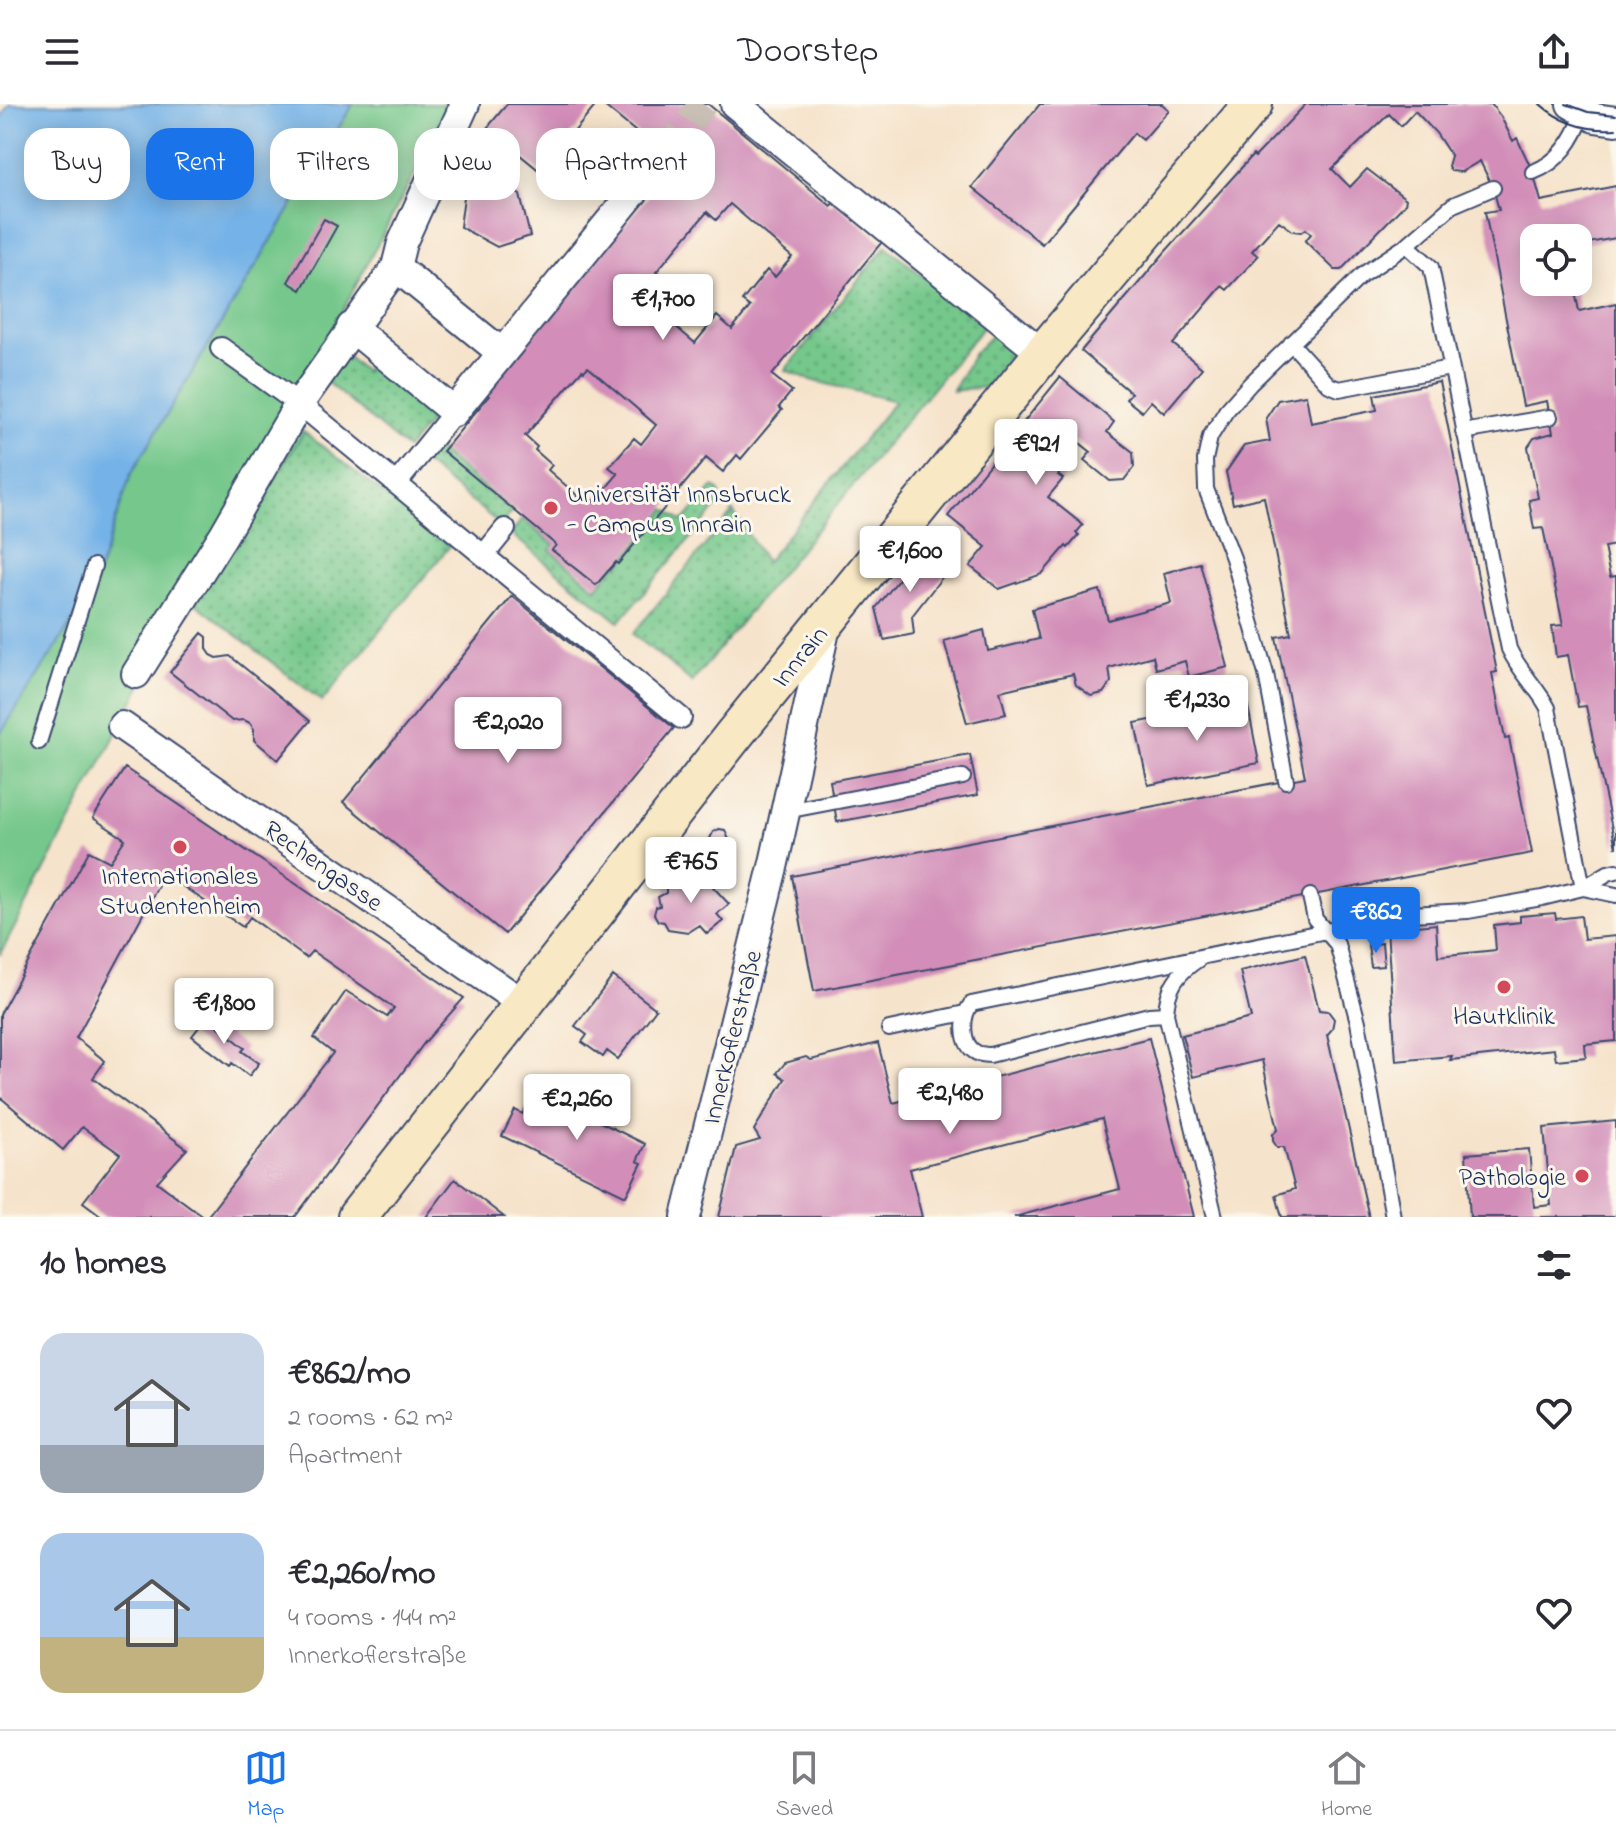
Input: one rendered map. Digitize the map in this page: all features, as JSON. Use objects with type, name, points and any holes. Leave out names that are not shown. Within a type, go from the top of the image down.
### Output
[{"type":"main road","name":"Innrain","points":[[357,1217],[722,750],[1043,354],[1253,104]]},
{"type":"street","points":[[136,674],[224,534],[299,404],[396,267],[402,243],[465,104]]},
{"type":"street","points":[[735,104],[1043,354]]},
{"type":"street","points":[[1577,108],[1595,118],[1616,121]]},
{"type":"street","points":[[396,484],[627,200]]},
{"type":"street","points":[[396,267],[502,353]]},
{"type":"street","points":[[351,327],[454,412]]},
{"type":"street","points":[[221,348],[299,404],[484,555],[577,638],[681,718]]},
{"type":"street","points":[[484,555],[505,529]]},
{"type":"street","name":"Innerkoflerstraße","points":[[686,1217],[786,811],[827,623]]},
{"type":"street","name":"Rechengasse","points":[[122,726],[525,1005]]},
{"type":"lane","points":[[1533,172],[1558,158],[1579,126],[1577,108]]},
{"type":"lane","points":[[1286,781],[1266,674],[1233,558],[1207,496],[1204,472],[1206,449],[1215,426],[1237,398],[1362,275],[1407,245],[1453,205],[1493,188]]},
{"type":"lane","points":[[1407,245],[1431,267],[1509,649],[1516,664],[1548,708],[1583,888]]},
{"type":"lane","points":[[1291,343],[1329,385],[1339,389],[1450,368]]},
{"type":"lane","points":[[1463,432],[1550,417]]},
{"type":"lane","points":[[39,742],[94,566]]},
{"type":"lane","points":[[786,811],[963,777]]},
{"type":"lane","points":[[1166,1014],[1149,1015],[990,1055],[977,1054],[969,1047],[963,1021],[971,1004],[1409,914],[1468,911],[1583,888],[1616,871]]},
{"type":"lane","points":[[1583,888],[1616,895]]},
{"type":"lane","points":[[1310,896],[1315,919],[1337,944],[1358,1022],[1393,1217]]},
{"type":"lane","points":[[1202,956],[1185,968],[1171,985],[1166,999],[1166,1014],[1215,1217]]},
{"type":"lane","points":[[889,1029],[965,1013]]},
{"type":"green space","points":[[353,104],[451,104],[438,128],[414,128],[414,175],[287,417],[304,432],[138,692],[0,955],[0,734],[92,591],[131,474],[295,200],[398,200],[398,128],[339,128]]},
{"type":"green space","points":[[886,246],[984,326],[692,682],[633,634],[733,511],[766,562],[895,401],[811,380],[785,370]]},
{"type":"green space","points":[[996,331],[1014,345],[1013,351],[985,387],[952,391],[974,353]]},
{"type":"green space","points":[[343,353],[365,372],[373,362],[436,414],[407,449],[323,379]]},
{"type":"green space","points":[[304,432],[450,546],[322,701],[195,603]]},
{"type":"green space","points":[[435,447],[512,511],[501,525],[420,460]]},
{"type":"green space","points":[[713,487],[719,490],[721,502],[619,622],[511,534],[522,519],[554,545],[550,550],[596,588],[616,564],[619,566],[666,509],[683,521]]},
{"type":"water","points":[[9,104],[353,104],[339,128],[270,128],[270,200],[295,200],[131,474],[92,591],[0,734],[0,119]]},
{"type":"building","points":[[507,104],[597,104],[577,128],[536,128],[536,168],[520,155],[520,128],[487,128]]},
{"type":"building","points":[[602,104],[708,104],[831,206],[834,202],[882,242],[772,375],[792,391],[779,407],[782,410],[741,459],[737,455],[723,472],[706,458],[618,564],[616,562],[596,585],[552,550],[556,545],[443,451],[489,396],[485,393],[645,200],[715,200],[715,128],[631,128]],"holes":[[[730,204],[792,257],[775,277],[767,270],[742,301],[750,307],[732,329],[717,316],[695,343],[651,306],[666,288],[656,280],[660,275],[656,272],[707,212],[716,220]],[[588,367],[656,425],[641,444],[634,438],[609,467],[618,474],[594,502],[583,492],[579,497],[548,470],[552,465],[525,436],[582,370]]]},
{"type":"building","points":[[1040,104],[1162,104],[1169,110],[1143,140],[1134,133],[1042,244],[972,187]]},
{"type":"building","points":[[1306,104],[1491,104],[1513,141],[1517,138],[1533,172],[1541,201],[1616,186],[1616,238],[1592,242],[1592,224],[1520,224],[1520,296],[1576,296],[1579,311],[1616,303],[1616,545],[1604,547],[1610,577],[1616,576],[1616,848],[1586,706],[1578,707],[1568,655],[1556,657],[1552,626],[1563,625],[1543,528],[1534,529],[1529,500],[1538,498],[1528,447],[1534,438],[1553,433],[1547,401],[1523,406],[1485,212],[1499,210],[1480,161],[1461,172],[1451,171],[1448,166],[1451,156],[1436,133],[1415,111],[1401,126],[1389,114],[1332,169],[1350,187],[1367,169],[1406,199],[1405,204],[1341,270],[1335,270],[1305,241],[1311,234],[1306,229],[1293,231],[1279,221],[1252,251],[1258,256],[1227,290],[1222,286],[1173,344],[1202,368],[1164,413],[1151,401],[1142,412],[1126,399],[1131,393],[1081,351],[1165,252],[1253,155],[1255,157]]},
{"type":"building","points":[[520,195],[530,236],[497,247],[460,227],[464,200],[520,200]]},
{"type":"building","points":[[324,219],[337,226],[301,290],[288,282]]},
{"type":"building","points":[[1060,377],[1114,422],[1107,432],[1133,452],[1134,467],[1124,480],[1110,481],[1084,460],[1091,452],[1076,440],[1060,459],[1066,464],[1058,475],[1063,479],[1048,497],[1083,525],[1076,533],[1079,535],[1042,574],[999,589],[970,566],[986,547],[948,516]]},
{"type":"building","points":[[1439,382],[1497,672],[1492,673],[1505,739],[1509,738],[1532,853],[814,991],[792,876],[1305,777],[1276,637],[1291,634],[1264,497],[1233,504],[1226,472],[1244,446],[1270,441],[1266,418],[1278,400],[1306,395],[1311,423],[1377,410],[1374,395]]},
{"type":"building","points":[[926,545],[951,566],[912,616],[914,634],[884,640],[876,608]]},
{"type":"building","points":[[1200,563],[1228,667],[1189,677],[1185,661],[1156,669],[1153,656],[1109,668],[1111,682],[1103,693],[1091,696],[1076,685],[1073,674],[1000,691],[1006,714],[967,723],[944,641],[984,630],[988,651],[1039,639],[1032,609],[1100,590],[1108,620],[1171,603],[1164,573]]},
{"type":"building","points":[[512,596],[674,728],[505,934],[343,802]]},
{"type":"building","points":[[202,633],[207,637],[207,649],[211,655],[217,658],[230,656],[310,721],[278,760],[254,740],[254,729],[250,723],[232,721],[170,672]]},
{"type":"building","points":[[1247,701],[1259,763],[1148,785],[1135,723]]},
{"type":"building","points":[[970,755],[978,795],[837,822],[830,781]]},
{"type":"building","points":[[125,768],[464,998],[425,1042],[295,1217],[207,1217],[333,1053],[314,1038],[346,991],[387,1017],[394,1008],[312,951],[306,958],[250,917],[243,927],[163,873],[76,1038],[105,1061],[93,1078],[187,1149],[157,1182],[204,1217],[103,1217],[83,1202],[120,1154],[82,1127],[63,1150],[0,1097],[0,1014],[89,851],[110,862],[125,839],[93,818]]},
{"type":"building","points":[[725,830],[729,840],[718,864],[702,856],[713,832]]},
{"type":"building","points":[[703,873],[711,876],[713,887],[729,904],[717,914],[723,921],[707,934],[699,925],[688,932],[668,929],[654,914],[656,907],[660,906],[658,897],[666,893],[666,885],[675,885],[680,874],[695,879]]},
{"type":"building","name":"Hautklinik","points":[[1555,913],[1556,919],[1581,916],[1584,939],[1616,936],[1616,1041],[1585,1044],[1586,1057],[1556,1060],[1554,1049],[1450,1060],[1452,1056],[1396,1061],[1387,929],[1436,924],[1438,956],[1496,950],[1494,925],[1520,922],[1520,916]]},
{"type":"building","points":[[1382,943],[1384,966],[1371,967],[1368,945]]},
{"type":"building","points":[[1305,955],[1319,1010],[1328,1011],[1334,1019],[1327,1035],[1369,1217],[1282,1217],[1276,1195],[1295,1189],[1284,1147],[1277,1147],[1273,1141],[1273,1134],[1278,1129],[1262,1060],[1193,1077],[1182,1035],[1251,1018],[1240,971]]},
{"type":"building","points":[[613,976],[656,1009],[618,1059],[607,1051],[603,1057],[582,1042],[587,1035],[575,1026]]},
{"type":"building","points":[[207,1017],[259,1063],[249,1076],[232,1063],[230,1066],[192,1036]]},
{"type":"building","points":[[1149,1038],[1194,1217],[1014,1217],[1120,1189],[1102,1119],[910,1169],[922,1217],[719,1217],[736,1147],[760,1140],[754,1130],[785,1079],[777,1073],[785,1063],[806,1057],[811,1060],[878,1043],[893,1103]]},
{"type":"building","points":[[535,1090],[645,1144],[637,1161],[642,1163],[626,1196],[502,1136],[515,1110],[523,1114]]},
{"type":"building","name":"Pathologie","points":[[1616,1121],[1616,1217],[1470,1217],[1466,1154],[1529,1149],[1534,1207],[1551,1205],[1544,1128]]},
{"type":"building","points":[[455,1179],[504,1217],[426,1217]]},
{"type":"tunnel","points":[[685,128],[703,104]]},
{"type":"tram line","points":[[1540,104],[1575,124],[1595,129],[1616,129]]},
{"type":"tram line","points":[[1566,104],[1588,112],[1616,115]]},
{"type":"place","name":"Universität Innsbruck - Campus Innrain","points":[[551,508]]},
{"type":"place","name":"Internationales Studentenheim","points":[[180,847]]},
{"type":"place","name":"Hautklinik","points":[[1504,987]]},
{"type":"place","name":"Pathologie","points":[[1582,1176]]}]
